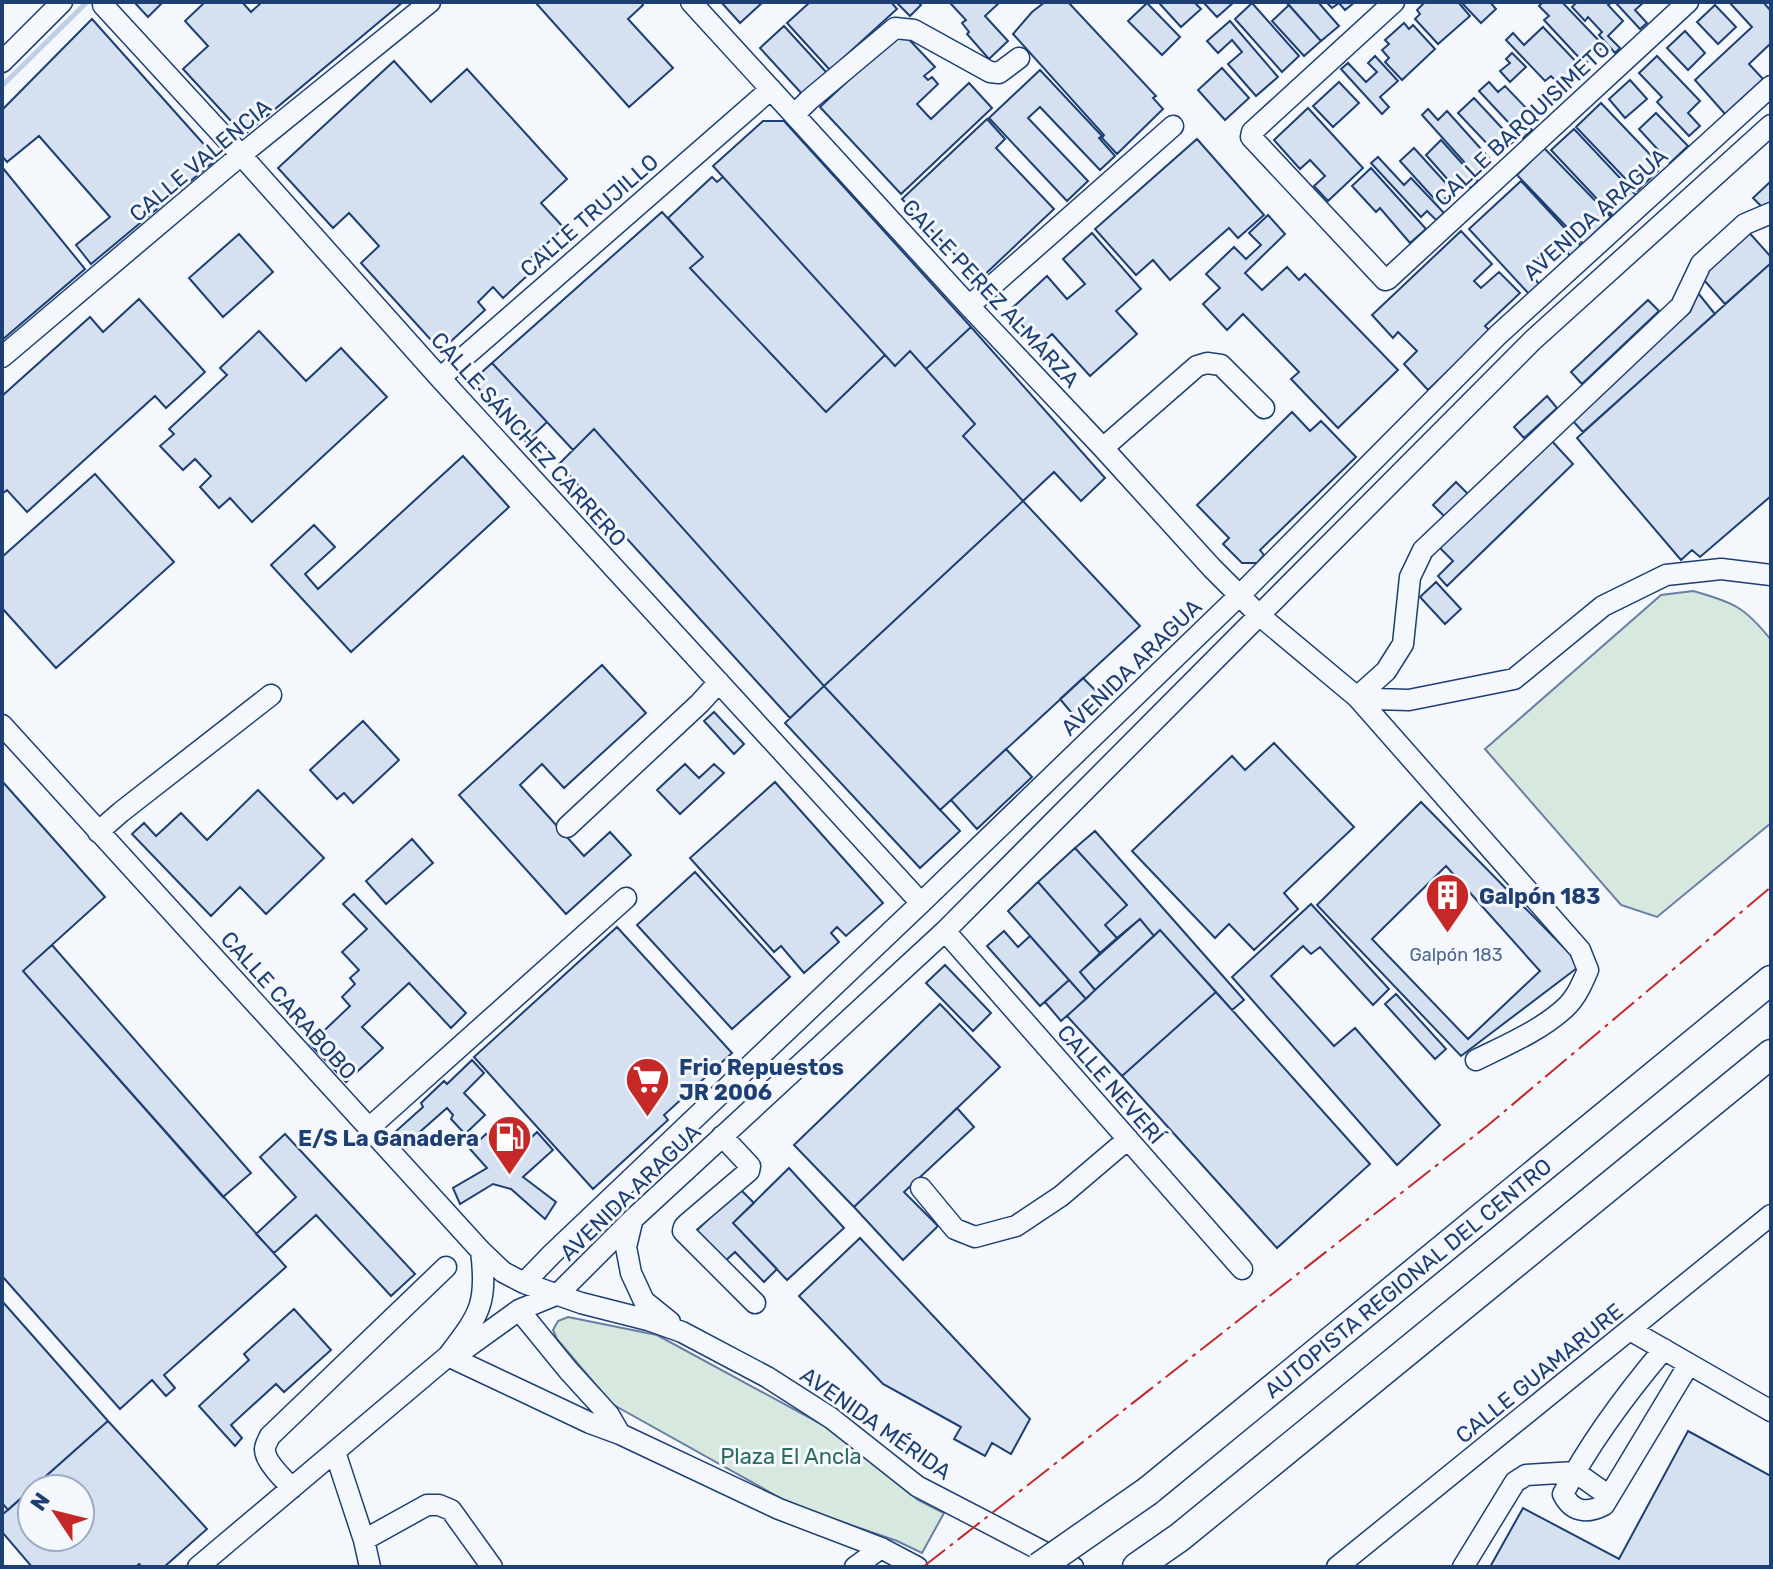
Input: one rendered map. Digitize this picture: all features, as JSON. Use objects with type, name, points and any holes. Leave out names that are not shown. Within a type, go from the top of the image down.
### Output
[{"type":"highway","name":"AUTOPISTA REGIONAL DEL CENTRO","points":[[1039,1567],[1148,1491],[1771,980]]},
{"type":"highway","points":[[1137,1567],[1180,1537],[1771,1054]]},
{"type":"street","points":[[2,62],[62,2]]},
{"type":"street","name":"CALLE VALENCIA","points":[[2,357],[241,155],[430,2]]},
{"type":"street","name":"CALLE PEREZ ALMARZA","points":[[691,2],[1239,596],[1357,697],[1580,950],[1588,970],[1580,988],[1565,1008],[1525,1036],[1476,1060]]},
{"type":"street","name":"CALLE BARQUISIMETO","points":[[1394,2],[1252,132],[1251,137],[1385,280],[1688,2]]},
{"type":"street","name":"CALLE SÁNCHEZ CARRERO","points":[[103,5],[921,903]]},
{"type":"street","points":[[794,115],[895,28],[914,30],[990,72],[999,73],[1019,58]]},
{"type":"street","name":"AVENIDA ARAGUA","points":[[524,1283],[1239,596],[1498,335],[1771,86]]},
{"type":"street","name":"CALLE TRUJILLO","points":[[440,378],[771,89]]},
{"type":"street","name":"AVENIDA ARAGUA","points":[[558,1294],[633,1219],[945,931],[1533,340],[1771,125]]},
{"type":"street","points":[[969,306],[1173,126]]},
{"type":"street","points":[[1357,697],[1386,671],[1403,644],[1410,577],[1423,550],[1681,306],[1701,264],[1745,224],[1771,213]]},
{"type":"street","points":[[1103,448],[1197,366],[1207,363],[1221,365],[1264,408]]},
{"type":"street","points":[[1357,697],[1409,700],[1514,679],[1603,606],[1666,575],[1721,569],[1771,575]]},
{"type":"street","points":[[567,827],[719,682]]},
{"type":"street","points":[[98,832],[271,695]]},
{"type":"street","name":"CALLE CARABOBO","points":[[2,725],[481,1251],[503,1272],[524,1283],[558,1294]]},
{"type":"street","points":[[369,1128],[626,898]]},
{"type":"street","name":"CALLE NEVERÍ","points":[[945,931],[1242,1269]]},
{"type":"street","points":[[722,1136],[750,1166],[749,1171],[683,1231],[755,1303]]},
{"type":"street","points":[[921,1188],[955,1229],[975,1237],[1016,1226],[1061,1196],[1128,1139]]},
{"type":"street","name":"CALLE GUAMARURE","points":[[1337,1567],[1771,1215]]},
{"type":"street","points":[[633,1219],[626,1247],[631,1273],[644,1301],[682,1332]]},
{"type":"street","points":[[198,1567],[448,1356],[473,1324],[481,1305],[485,1280],[481,1251]]},
{"type":"street","points":[[292,1488],[266,1455],[265,1446],[270,1436],[446,1267]]},
{"type":"street","points":[[524,1283],[519,1310],[609,1415],[620,1434]]},
{"type":"street","points":[[448,1356],[465,1349],[519,1310],[558,1294]]},
{"type":"street","name":"AVENIDA MÉRIDA","points":[[558,1294],[682,1332],[767,1377],[831,1418],[917,1486],[1073,1567]]},
{"type":"street","points":[[1630,1330],[1771,1411]]},
{"type":"street","points":[[1563,1494],[1610,1419],[1664,1349]]},
{"type":"street","points":[[448,1356],[779,1509],[881,1548],[917,1567]]},
{"type":"street","points":[[1526,1475],[1563,1494],[1573,1507],[1583,1511],[1604,1505],[1689,1364]]},
{"type":"street","points":[[335,1452],[366,1558],[427,1505],[439,1505],[451,1510],[492,1567]]},
{"type":"street","points":[[1463,1567],[1515,1482],[1526,1475],[1575,1472],[1609,1496]]},
{"type":"street","points":[[855,1567],[881,1548]]},
{"type":"green space","points":[[1693,591],[1737,607],[1771,640],[1771,823],[1657,917],[1621,905],[1485,749],[1661,595]]},
{"type":"green space","name":"Plaza El Ancla","points":[[568,1317],[657,1335],[834,1431],[918,1500],[944,1513],[922,1553],[897,1541],[791,1504],[612,1404],[557,1339],[553,1330],[558,1321]]},
{"type":"building","points":[[134,2],[163,2],[148,17]]},
{"type":"building","points":[[205,2],[242,2],[251,12],[262,2],[403,2],[244,135],[183,69],[208,46],[185,21]]},
{"type":"building","points":[[535,2],[641,2],[643,5],[628,19],[673,68],[629,107]]},
{"type":"building","points":[[721,2],[763,2],[740,23]]},
{"type":"building","points":[[810,2],[891,2],[897,9],[830,70],[787,23]]},
{"type":"building","points":[[896,2],[918,2],[921,5],[910,16]]},
{"type":"building","points":[[1000,2],[985,16],[1008,41],[989,59],[967,34],[969,32],[962,23],[966,20],[951,4]]},
{"type":"building","points":[[1045,2],[1068,2],[1156,96],[1153,98],[1163,109],[1117,154],[1102,138],[1104,135],[1013,34]]},
{"type":"building","points":[[1161,2],[1194,2],[1201,9],[1181,27]]},
{"type":"building","points":[[1203,2],[1234,2],[1217,17]]},
{"type":"building","points":[[1286,2],[1318,2],[1339,26],[1321,41]]},
{"type":"building","points":[[1326,2],[1355,2],[1345,10],[1339,3],[1332,8]]},
{"type":"building","points":[[1425,2],[1458,2],[1470,16],[1438,44],[1415,19],[1420,14],[1417,10]]},
{"type":"building","points":[[1461,2],[1490,2],[1496,9],[1481,23]]},
{"type":"building","points":[[1543,2],[1562,2],[1604,46],[1585,64],[1544,20],[1549,16],[1539,6]]},
{"type":"building","points":[[1577,2],[1612,2],[1608,5],[1623,21],[1608,36],[1620,48],[1615,53],[1588,17],[1585,21],[1572,7]]},
{"type":"building","points":[[1615,2],[1644,2],[1635,10],[1647,23],[1640,29]]},
{"type":"building","points":[[1729,2],[1763,2],[1771,11],[1771,43],[1749,64],[1763,79],[1725,114],[1695,80],[1752,27]]},
{"type":"building","points":[[1147,3],[1180,37],[1162,55],[1128,21]]},
{"type":"building","points":[[1252,3],[1299,56],[1282,72],[1235,19]]},
{"type":"building","points":[[1289,5],[1321,41],[1304,56],[1272,21]]},
{"type":"building","points":[[1715,5],[1736,27],[1718,44],[1697,22]]},
{"type":"building","points":[[92,19],[217,159],[91,264],[76,245],[110,217],[39,136],[7,162],[2,156],[2,110]]},
{"type":"building","points":[[1230,21],[1278,77],[1256,96],[1228,64],[1242,52],[1232,40],[1218,53],[1207,41]]},
{"type":"building","points":[[1404,23],[1409,29],[1413,25],[1435,49],[1402,80],[1385,62],[1389,58],[1382,50],[1389,44],[1385,40]]},
{"type":"building","points":[[784,26],[827,73],[803,95],[760,48]]},
{"type":"building","points":[[1543,27],[1582,68],[1562,87],[1551,76],[1545,81],[1506,40],[1513,33],[1524,45]]},
{"type":"building","points":[[901,31],[935,67],[924,76],[928,80],[932,77],[938,84],[917,104],[931,119],[969,83],[992,108],[901,194],[820,107]]},
{"type":"building","points":[[1685,31],[1705,53],[1688,70],[1667,48]]},
{"type":"building","points":[[1512,53],[1526,67],[1510,82],[1500,71],[1510,63],[1506,59]]},
{"type":"building","points":[[1375,56],[1398,81],[1380,97],[1389,107],[1382,114],[1341,69],[1348,63],[1366,82],[1377,72],[1368,63]]},
{"type":"building","points":[[1657,56],[1700,101],[1688,113],[1700,126],[1689,136],[1657,102],[1662,97],[1639,73]]},
{"type":"building","points":[[394,61],[431,102],[467,69],[567,179],[541,203],[564,228],[521,267],[528,275],[503,298],[493,287],[478,302],[485,310],[449,343],[439,332],[431,340],[361,263],[379,246],[349,213],[333,228],[278,168]]},
{"type":"building","points":[[1222,68],[1249,98],[1225,120],[1198,90]]},
{"type":"building","points":[[1040,70],[1102,136],[1099,138],[1115,156],[1100,170],[1040,107],[1028,118],[1088,181],[1067,201],[989,118]]},
{"type":"building","points":[[1630,80],[1647,99],[1625,118],[1609,99]]},
{"type":"building","points":[[1339,82],[1359,103],[1333,127],[1313,106]]},
{"type":"building","points":[[1489,82],[1498,92],[1505,86],[1528,110],[1520,117],[1532,130],[1523,138],[1479,91]]},
{"type":"building","points":[[1474,98],[1514,141],[1504,150],[1498,144],[1492,149],[1458,113]]},
{"type":"building","points":[[1601,103],[1662,167],[1637,191],[1576,127]]},
{"type":"building","points":[[1308,108],[1363,168],[1328,201],[1314,186],[1325,176],[1310,160],[1300,169],[1274,140]]},
{"type":"building","points":[[1428,109],[1438,120],[1447,111],[1490,159],[1474,173],[1422,115]]},
{"type":"building","points":[[1656,113],[1688,146],[1670,163],[1639,129]]},
{"type":"building","points":[[987,119],[1005,139],[996,148],[1054,209],[979,280],[902,199]]},
{"type":"building","points":[[763,121],[784,121],[971,327],[926,369],[910,351],[895,366],[713,166]]},
{"type":"building","points":[[1574,129],[1636,195],[1613,216],[1551,150]]},
{"type":"building","points":[[1197,139],[1264,215],[1238,238],[1229,228],[1170,280],[1153,260],[1136,275],[1095,229]]},
{"type":"building","points":[[1441,140],[1478,181],[1471,188],[1465,182],[1457,190],[1426,155]]},
{"type":"building","points":[[1414,148],[1453,191],[1439,204],[1400,161]]},
{"type":"building","points":[[1544,148],[1611,217],[1583,244],[1517,175]]},
{"type":"building","points":[[1378,157],[1404,185],[1411,178],[1444,213],[1436,220],[1427,211],[1421,217],[1371,163]]},
{"type":"building","points":[[2,167],[85,269],[2,340]]},
{"type":"building","points":[[1371,168],[1426,229],[1410,243],[1380,208],[1376,212],[1352,186]]},
{"type":"building","points":[[712,177],[717,182],[723,177],[885,355],[826,412],[690,268],[703,257],[668,218]]},
{"type":"building","points":[[1521,181],[1584,249],[1573,259],[1557,241],[1526,269],[1540,285],[1529,294],[1469,229]]},
{"type":"building","points":[[1771,181],[1771,202],[1764,209],[1753,198]]},
{"type":"building","points":[[662,212],[703,257],[690,268],[826,412],[885,355],[895,366],[910,351],[975,424],[963,436],[1023,501],[824,686],[594,429],[573,450],[492,363]]},
{"type":"building","points":[[1268,215],[1285,234],[1245,273],[1262,290],[1287,267],[1299,280],[1305,274],[1398,370],[1338,428],[1291,379],[1299,372],[1243,314],[1227,330],[1203,304],[1220,288],[1206,274],[1234,247],[1246,259],[1261,245],[1249,233]]},
{"type":"building","points":[[1737,219],[1771,257],[1771,263],[1725,304],[1690,264]]},
{"type":"building","points":[[1461,231],[1492,264],[1474,281],[1481,288],[1499,272],[1520,293],[1485,326],[1490,331],[1428,390],[1404,364],[1417,351],[1398,332],[1393,338],[1372,315]]},
{"type":"building","points":[[1092,233],[1141,289],[1116,311],[1137,334],[1090,376],[1052,334],[1040,345],[1009,311],[1047,276],[1067,299],[1085,284],[1063,259]]},
{"type":"building","points":[[239,234],[273,272],[223,317],[189,278]]},
{"type":"building","points":[[1771,263],[1771,496],[1700,557],[1692,550],[1681,560],[1577,438]]},
{"type":"building","points":[[1698,293],[1715,314],[1583,432],[1571,419],[1690,312]]},
{"type":"building","points":[[139,299],[205,372],[166,408],[155,396],[27,512],[7,490],[2,494],[2,396],[90,317],[103,332]]},
{"type":"building","points":[[1648,300],[1659,311],[1582,384],[1571,372]]},
{"type":"building","points":[[971,327],[1105,478],[1081,501],[1054,472],[1023,501],[963,436],[975,424],[926,369]]},
{"type":"building","points":[[259,331],[306,381],[341,348],[387,397],[252,522],[230,498],[219,508],[200,487],[211,476],[195,459],[183,470],[160,446],[174,434],[169,429],[227,375],[220,368]]},
{"type":"building","points":[[492,363],[547,422],[526,442],[472,381]]},
{"type":"building","points":[[1547,396],[1557,408],[1524,438],[1514,427]]},
{"type":"building","points":[[1292,412],[1310,431],[1321,421],[1356,457],[1260,550],[1264,555],[1257,563],[1242,563],[1223,544],[1229,538],[1197,505]]},
{"type":"building","points":[[594,429],[824,686],[790,718],[559,464]]},
{"type":"building","points":[[1550,439],[1573,464],[1447,586],[1438,576],[1453,561],[1438,546]]},
{"type":"building","points":[[463,456],[509,507],[351,652],[271,565],[314,525],[335,547],[305,574],[318,589]]},
{"type":"building","points":[[95,474],[174,562],[56,668],[2,608],[2,557]]},
{"type":"building","points":[[1456,482],[1468,494],[1445,517],[1433,505]]},
{"type":"building","points":[[1023,501],[1140,626],[940,810],[824,686]]},
{"type":"building","points":[[1436,582],[1461,609],[1445,624],[1420,597]]},
{"type":"building","points":[[602,665],[646,713],[564,788],[542,764],[520,785],[584,856],[610,832],[631,855],[566,914],[459,795]]},
{"type":"building","points":[[1083,678],[1100,695],[1075,717],[1060,699]]},
{"type":"building","points":[[824,686],[960,831],[920,868],[785,723]]},
{"type":"building","points":[[714,712],[744,744],[734,754],[704,721]]},
{"type":"building","points":[[363,721],[399,760],[353,803],[344,793],[337,799],[310,770]]},
{"type":"building","points":[[1274,743],[1354,827],[1284,893],[1298,909],[1254,950],[1229,924],[1215,938],[1132,851],[1232,756],[1245,770]]},
{"type":"building","points":[[1006,749],[1032,777],[977,829],[951,800]]},
{"type":"building","points":[[685,764],[699,778],[714,764],[724,773],[680,814],[657,790]]},
{"type":"building","points":[[2,781],[105,897],[23,971],[286,1267],[164,1375],[175,1388],[166,1396],[152,1380],[120,1409],[2,1276]]},
{"type":"building","points":[[775,782],[883,903],[846,936],[837,927],[831,933],[839,942],[804,973],[781,946],[774,952],[690,858]]},
{"type":"building","points":[[258,790],[324,858],[266,914],[240,887],[211,916],[132,834],[144,823],[156,836],[181,813],[207,840]]},
{"type":"building","name":"Galpón 183","points":[[1421,802],[1581,965],[1461,1056],[1317,905]]},
{"type":"building","points":[[1095,831],[1244,1000],[1232,1010],[1160,930],[1154,936],[1140,919],[1117,938],[1105,925],[1127,905],[1075,848]]},
{"type":"building","points":[[412,839],[433,863],[386,904],[366,881]]},
{"type":"building","points":[[1075,848],[1127,905],[1105,925],[1117,938],[1100,953],[1038,882]]},
{"type":"building","points":[[1446,866],[1540,971],[1468,1039],[1372,939]]},
{"type":"building","points":[[695,872],[790,977],[732,1029],[637,925]]},
{"type":"building","points":[[1038,882],[1100,953],[1080,972],[1095,990],[1086,999],[1008,911]]},
{"type":"building","points":[[354,894],[466,1013],[451,1028],[409,983],[362,1027],[383,1048],[346,1082],[310,1044],[350,1006],[342,997],[355,984],[350,978],[359,970],[342,952],[367,929],[343,904]]},
{"type":"building","points":[[1311,904],[1389,989],[1373,1005],[1320,947],[1311,954],[1303,946],[1271,976],[1334,1046],[1355,1028],[1440,1125],[1397,1165],[1232,977]]},
{"type":"building","points":[[1140,919],[1154,936],[1095,990],[1080,972]]},
{"type":"building","points":[[617,927],[732,1053],[664,1115],[668,1120],[593,1189],[474,1057]]},
{"type":"building","points":[[1160,930],[1216,992],[1122,1076],[1067,1016]]},
{"type":"building","points":[[1004,931],[1018,947],[1030,936],[1069,980],[1040,1006],[987,946]]},
{"type":"building","points":[[52,945],[251,1173],[223,1197],[23,971]]},
{"type":"building","points":[[945,965],[991,1013],[973,1031],[926,983]]},
{"type":"building","points":[[1069,980],[1086,999],[1061,1021],[1045,1002]]},
{"type":"building","points":[[1216,992],[1370,1164],[1277,1248],[1122,1076]]},
{"type":"building","points":[[1396,994],[1446,1049],[1435,1059],[1385,1004]]},
{"type":"building","points":[[940,1004],[1000,1067],[854,1207],[794,1145]]},
{"type":"building","points":[[472,1060],[484,1073],[464,1093],[485,1115],[465,1134],[451,1119],[453,1115],[447,1108],[405,1145],[394,1133],[423,1107],[421,1103],[444,1081],[447,1084]]},
{"type":"building","points":[[957,1108],[974,1127],[904,1192],[938,1226],[903,1260],[854,1207]]},
{"type":"building","points":[[537,1132],[553,1150],[523,1177],[556,1202],[545,1219],[511,1189],[493,1184],[460,1204],[453,1188],[487,1168],[470,1149],[486,1134],[509,1159]]},
{"type":"building","points":[[285,1134],[415,1274],[391,1296],[316,1215],[274,1253],[256,1234],[296,1197],[260,1157]]},
{"type":"building","points":[[789,1168],[844,1228],[787,1280],[733,1223]]},
{"type":"building","points":[[740,1189],[754,1203],[733,1223],[777,1269],[764,1282],[735,1252],[723,1263],[694,1233]]},
{"type":"building","points":[[860,1238],[1030,1419],[1011,1454],[992,1443],[985,1456],[954,1439],[961,1427],[883,1384],[799,1296]]},
{"type":"building","points":[[2,1301],[108,1421],[50,1473],[16,1473],[16,1503],[8,1510],[2,1503]]},
{"type":"building","points":[[294,1309],[331,1350],[284,1392],[276,1384],[231,1425],[242,1438],[235,1446],[199,1406],[249,1360],[244,1354]]},
{"type":"building","points":[[108,1421],[207,1529],[164,1567],[142,1567],[139,1564],[136,1567],[32,1567],[20,1553],[96,1553],[96,1473],[49,1473]]},
{"type":"building","points":[[1688,1431],[1771,1476],[1771,1567],[1490,1567],[1523,1508],[1619,1559]]},
{"type":"building","points":[[16,1503],[16,1548],[2,1532],[2,1515]]},
{"type":"waterway","points":[[2,86],[87,2]]},
{"type":"power","points":[[923,1567],[1487,1126],[1771,887]]},
{"type":"place","name":"Galpón 183","points":[[1448,935]]},
{"type":"place","name":"Frio Repuestos JR 2006","points":[[648,1119]]},
{"type":"place","name":"E/S La Ganadera","points":[[510,1177]]}]
